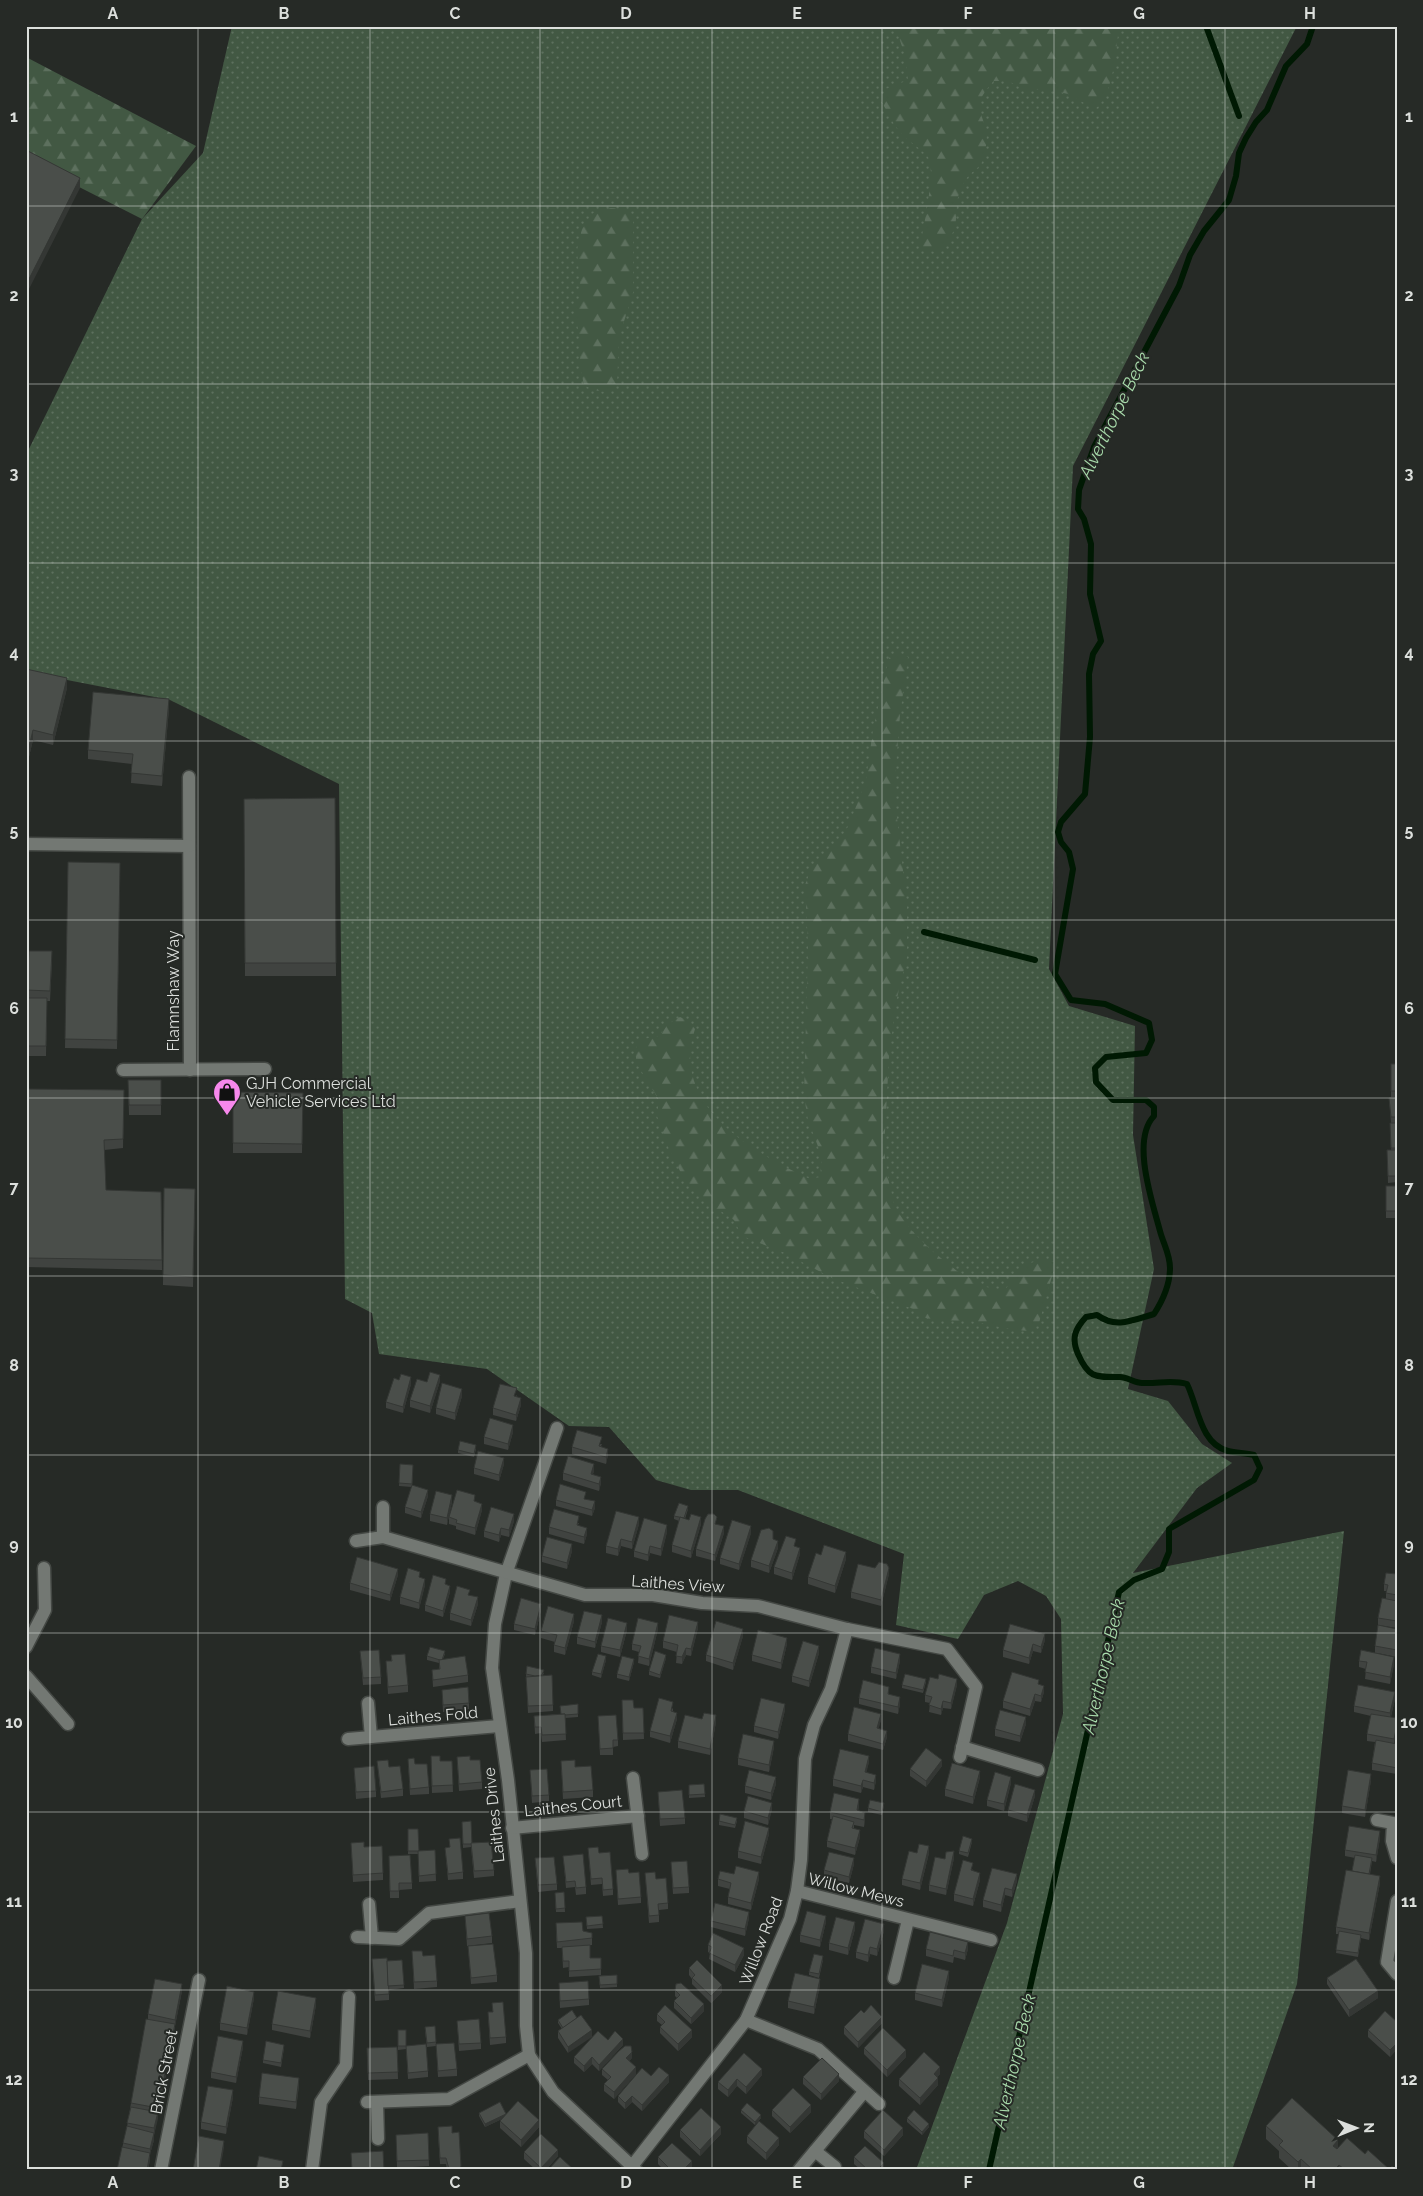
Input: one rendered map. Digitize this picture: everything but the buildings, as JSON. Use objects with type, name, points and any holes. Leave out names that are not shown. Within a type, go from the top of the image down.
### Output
[{"type":"street","name":"Flamnshaw Way","points":[[123,1070],[190,1070],[189,777]]},
{"type":"street","points":[[26,844],[189,846]]},
{"type":"street","points":[[190,1070],[265,1069]]},
{"type":"street","name":"Laithes Drive","points":[[557,1428],[506,1574],[495,1624],[492,1668],[508,1780],[526,1953],[526,2026],[529,2056],[553,2092],[632,2169]]},
{"type":"street","points":[[356,1541],[383,1537],[383,1507]]},
{"type":"street","name":"Laithes View","points":[[383,1537],[506,1574],[585,1595],[653,1595],[702,1603],[758,1606],[847,1629],[947,1649],[976,1687],[961,1752],[1038,1770]]},
{"type":"street","points":[[26,1647],[45,1610],[44,1568]]},
{"type":"street","name":"Willow Road","points":[[632,2169],[746,2020],[790,1919],[797,1892],[803,1824],[804,1759],[814,1725],[831,1689],[847,1629]]},
{"type":"street","points":[[26,1676],[68,1724]]},
{"type":"street","name":"Laithes Fold","points":[[368,1703],[370,1737]]},
{"type":"street","name":"Laithes Fold","points":[[348,1739],[499,1726]]},
{"type":"street","name":"Laithes Court","points":[[633,1778],[642,1854]]},
{"type":"street","name":"Laithes Court","points":[[512,1828],[638,1816]]},
{"type":"street","points":[[1377,1820],[1393,1823],[1392,1841],[1397,1858]]},
{"type":"street","name":"Willow Mews","points":[[797,1892],[991,1940]]},
{"type":"street","points":[[356,1937],[399,1939],[430,1914],[520,1901]]},
{"type":"street","points":[[1397,1901],[1387,1962],[1397,1974]]},
{"type":"street","points":[[369,1904],[372,1938]]},
{"type":"street","name":"Willow Mews","points":[[894,1978],[908,1920]]},
{"type":"street","name":"Brick Street","points":[[161,2170],[199,1980]]},
{"type":"street","points":[[312,2170],[321,2102],[346,2065],[348,1997]]},
{"type":"street","points":[[746,2020],[818,2049],[879,2104]]},
{"type":"street","points":[[378,2139],[372,2102],[449,2099],[529,2056]]},
{"type":"street","points":[[799,2170],[864,2092]]},
{"type":"street","points":[[815,2151],[835,2167]]},
{"type":"green space","points":[[232,26],[1297,26],[1073,466],[1049,969],[1069,1006],[1135,1026],[1133,1135],[1154,1269],[1128,1389],[1168,1401],[1202,1444],[1232,1463],[1197,1488],[1133,1573],[1344,1531],[1297,1984],[1232,2170],[916,2170],[1007,1923],[1063,1714],[1061,1619],[1046,1596],[1018,1581],[984,1595],[958,1639],[896,1625],[904,1554],[738,1490],[691,1490],[656,1480],[609,1427],[569,1426],[487,1369],[379,1354],[372,1313],[345,1299],[339,784],[170,700],[26,672],[26,455],[142,219],[203,153]]},
{"type":"green space","points":[[895,26],[943,26],[948,31],[962,30],[967,26],[1119,26],[1110,83],[1101,102],[1095,109],[1068,94],[1046,89],[1025,90],[1008,81],[994,81],[985,91],[980,107],[987,135],[983,160],[965,181],[960,191],[952,234],[947,243],[937,252],[920,249],[930,187],[931,174],[928,157],[905,137],[893,123],[881,101],[886,89],[908,80],[905,55]]},
{"type":"green space","points":[[26,57],[196,146],[142,219],[26,160]]},
{"type":"green space","points":[[611,208],[624,209],[633,220],[633,293],[619,337],[617,385],[609,390],[601,391],[584,385],[580,367],[580,338],[574,310],[581,296],[577,250],[582,229],[593,213]]},
{"type":"green space","points":[[896,652],[908,657],[900,715],[894,792],[907,905],[907,957],[896,1002],[889,1057],[884,1150],[888,1178],[895,1208],[911,1230],[931,1250],[957,1271],[986,1287],[1005,1290],[1025,1266],[1038,1261],[1056,1262],[1039,1323],[1029,1331],[971,1321],[926,1318],[913,1309],[832,1278],[785,1253],[742,1236],[734,1220],[706,1201],[683,1177],[669,1149],[657,1116],[659,1100],[637,1064],[635,1051],[639,1040],[659,1036],[668,1024],[680,1017],[689,1021],[695,1029],[690,1056],[694,1081],[705,1103],[721,1123],[764,1155],[810,1179],[820,1177],[822,1157],[808,1120],[804,1096],[808,946],[805,885],[812,867],[841,838],[849,825],[866,780],[873,730],[889,658]]},
{"type":"waterway","points":[[1206,26],[1239,116]]},
{"type":"waterway","name":"Alverthorpe Beck","points":[[989,2170],[1119,1592],[1134,1580],[1162,1569],[1169,1552],[1169,1529],[1254,1480],[1260,1468],[1254,1455],[1228,1451],[1211,1441],[1201,1423],[1187,1384],[1176,1382],[1139,1383],[1123,1377],[1094,1375],[1086,1368],[1076,1348],[1075,1334],[1086,1317],[1097,1315],[1111,1322],[1125,1322],[1154,1314],[1169,1280],[1170,1263],[1145,1171],[1144,1140],[1147,1127],[1154,1116],[1154,1107],[1146,1100],[1113,1100],[1096,1082],[1095,1068],[1106,1057],[1146,1053],[1152,1040],[1149,1023],[1105,1004],[1071,1000],[1055,974],[1073,869],[1069,852],[1061,842],[1058,832],[1061,822],[1085,794],[1090,737],[1089,674],[1093,654],[1101,641],[1090,594],[1091,544],[1084,519],[1078,509],[1079,490],[1094,447],[1179,286],[1190,255],[1204,231],[1229,200],[1236,176],[1239,153],[1246,138],[1256,122],[1267,110],[1286,66],[1307,44],[1313,26]]},
{"type":"waterway","points":[[924,932],[1035,960]]},
{"type":"place","name":"GJH Commercial Vehicle Services Ltd","points":[[227,1116]]}]
